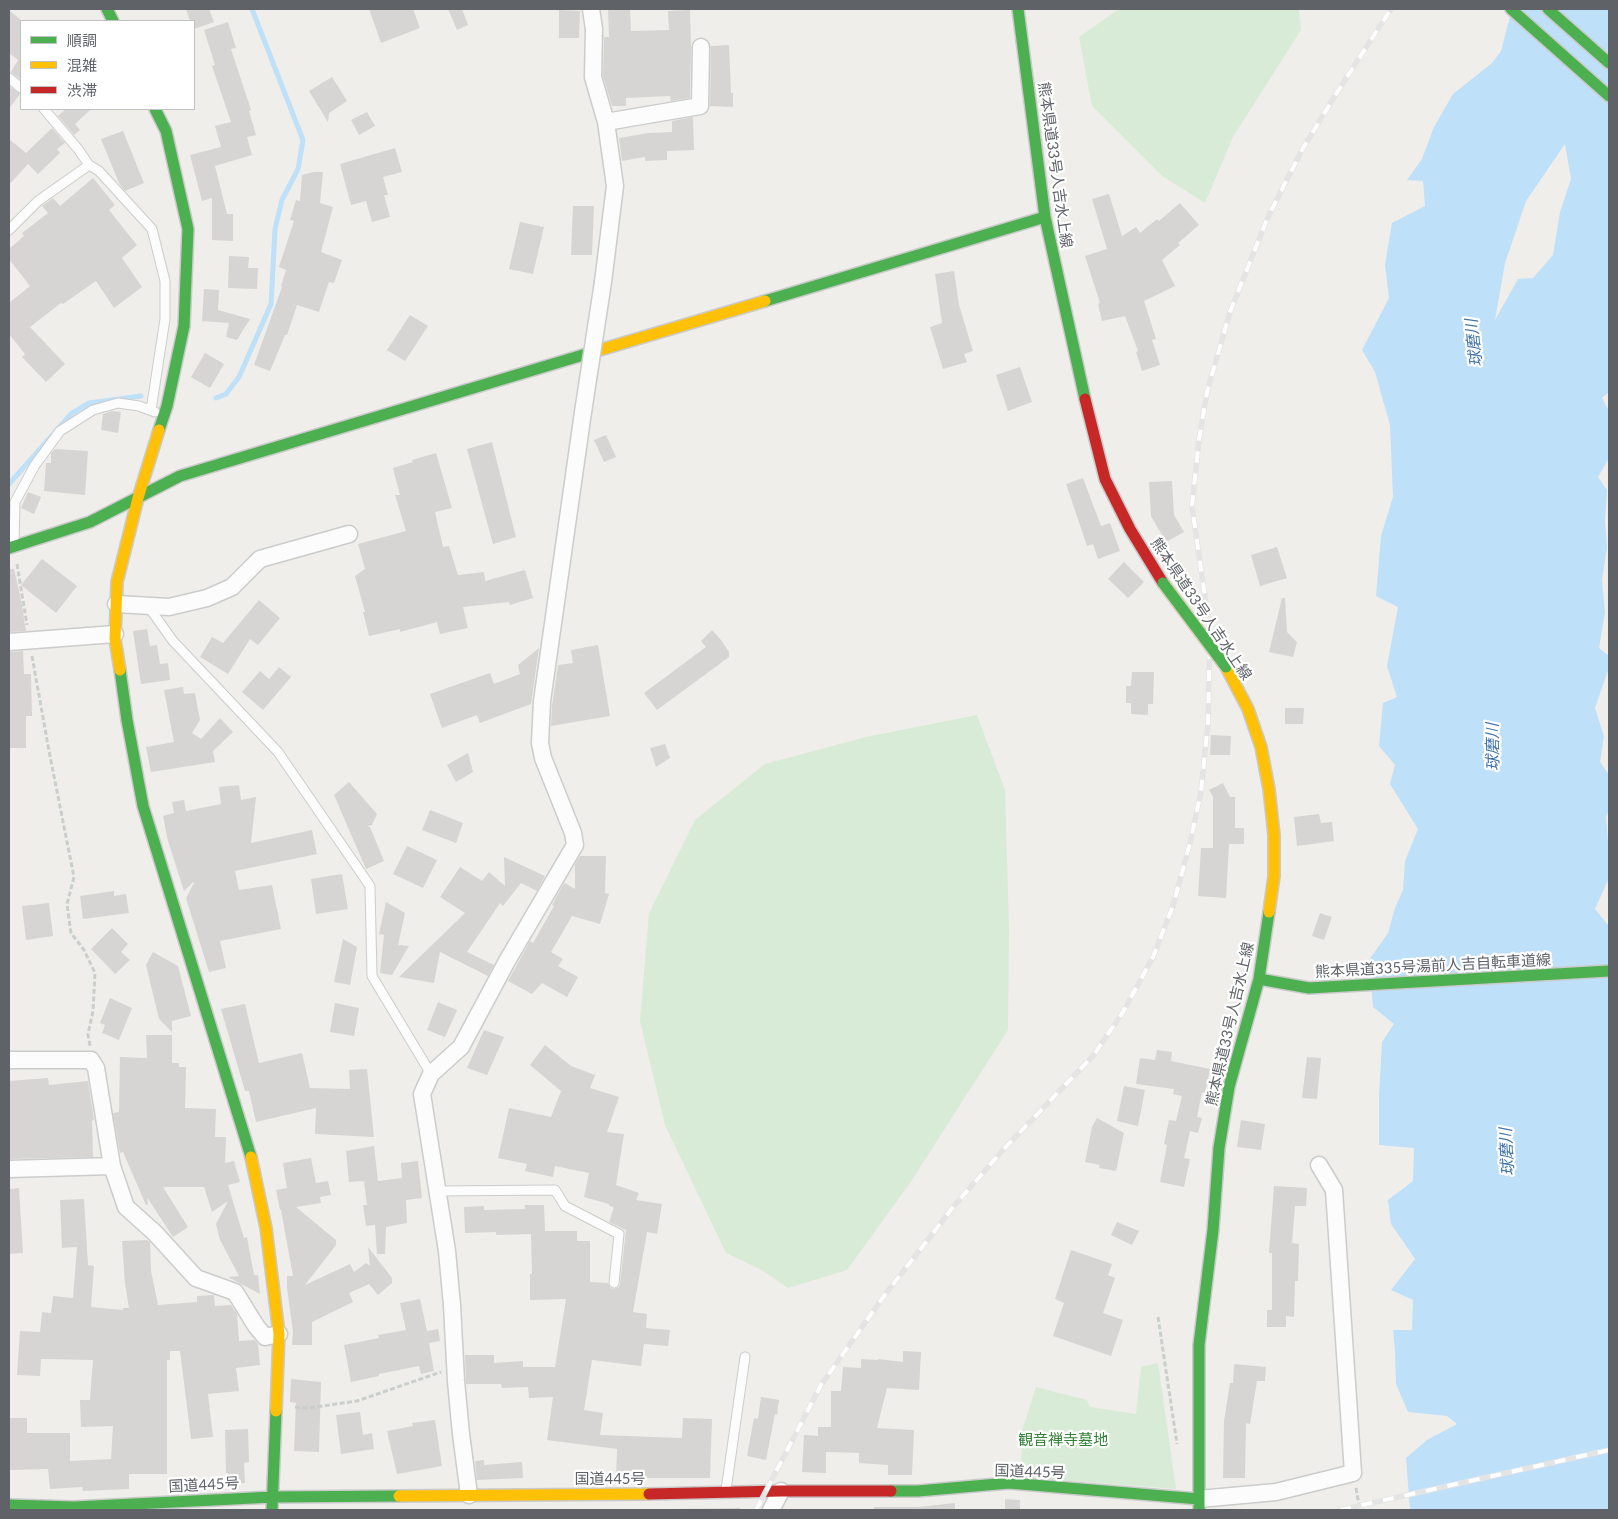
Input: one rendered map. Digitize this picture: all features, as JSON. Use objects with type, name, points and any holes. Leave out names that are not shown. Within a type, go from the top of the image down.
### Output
[{"type":"main road","name":"熊本県道33号人吉水上線","points":[[1018,9],[1045,217],[1086,405],[1105,479],[1130,529],[1163,583],[1226,667],[1248,709],[1261,747],[1271,807],[1274,835],[1274,876],[1259,979],[1229,1087],[1219,1148],[1213,1230],[1199,1345],[1199,1505]]},
{"type":"main road","points":[[1511,9],[1609,96]]},
{"type":"main road","points":[[1548,9],[1609,63]]},
{"type":"main road","points":[[156,110],[166,131],[188,229],[184,326],[164,416],[138,498],[117,582],[115,634],[126,720],[142,806],[253,1163],[266,1228],[279,1334],[272,1510]]},
{"type":"main road","points":[[11,548],[90,522],[180,476],[1045,217]]},
{"type":"main road","name":"熊本県道335号湯前人吉自転車道線","points":[[1259,979],[1309,988],[1609,971]]},
{"type":"main road","name":"国道445号","points":[[9,1505],[74,1507],[273,1497],[470,1495],[593,1502],[781,1491],[918,1491],[1009,1483],[1199,1505]]},
{"type":"street","points":[[470,1495],[460,1434],[448,1251],[422,1094],[431,1074],[461,1047],[507,961],[575,845],[573,833],[543,758],[540,743],[542,701],[603,282],[615,186],[606,122],[593,78],[594,29],[591,9]]},
{"type":"street","points":[[606,122],[700,106],[701,47]]},
{"type":"street","points":[[116,604],[169,607],[207,598],[232,587],[260,559],[349,534]]},
{"type":"street","points":[[9,642],[115,634]]},
{"type":"street","points":[[9,1060],[91,1060],[96,1068],[112,1166],[126,1207],[155,1233],[196,1278],[235,1292],[265,1337],[279,1334]]},
{"type":"street","points":[[1199,1505],[1276,1492],[1353,1473],[1334,1190],[1319,1165]]},
{"type":"street","points":[[9,1169],[112,1166]]},
{"type":"street","points":[[772,1510],[781,1491]]},
{"type":"lane","points":[[9,78],[20,87]]},
{"type":"lane","points":[[45,110],[78,149],[88,165],[99,171],[152,229],[165,281],[165,319],[151,410]]},
{"type":"lane","points":[[9,230],[38,201],[88,165]]},
{"type":"lane","points":[[11,548],[15,502],[35,465],[60,431],[93,410],[118,403],[139,406],[164,416]]},
{"type":"lane","points":[[148,606],[173,641],[278,752],[370,886],[372,976],[431,1074]]},
{"type":"lane","points":[[438,1191],[555,1190],[565,1206],[619,1234],[614,1283]]},
{"type":"lane","points":[[725,1493],[746,1357]]},
{"type":"path","points":[[11,548],[74,877],[67,904],[71,933],[84,950],[96,973],[94,1011],[88,1034],[91,1060]]},
{"type":"path","points":[[1158,1317],[1177,1445]]},
{"type":"path","points":[[277,1406],[308,1408],[357,1401],[455,1368]]},
{"type":"path","points":[[1353,1473],[1360,1510]]},
{"type":"green space","points":[[1119,9],[1299,9],[1301,30],[1233,137],[1205,203],[1162,176],[1092,106],[1079,37]]},
{"type":"green space","points":[[977,715],[1005,790],[1009,929],[1008,1030],[910,1183],[847,1270],[788,1288],[762,1270],[726,1253],[665,1125],[640,1021],[649,913],[695,820],[765,764],[866,737]]},
{"type":"green space","name":"観音禅寺墓地","points":[[1158,1363],[1176,1489],[1021,1477],[1022,1431],[1036,1387],[1087,1400],[1090,1407],[1136,1414],[1141,1367]]},
{"type":"water","name":"球磨川","points":[[1512,9],[1609,9],[1609,392],[1602,398],[1609,411],[1609,458],[1598,477],[1607,490],[1605,521],[1607,547],[1602,580],[1605,613],[1599,648],[1609,656],[1609,668],[1595,708],[1604,736],[1600,762],[1609,775],[1609,810],[1606,816],[1609,878],[1595,909],[1609,925],[1609,1510],[1410,1510],[1406,1458],[1427,1440],[1457,1424],[1447,1416],[1408,1412],[1396,1384],[1393,1330],[1412,1330],[1413,1300],[1391,1290],[1415,1259],[1391,1224],[1388,1200],[1413,1181],[1414,1148],[1379,1145],[1382,1042],[1394,1024],[1373,1007],[1369,960],[1388,933],[1395,908],[1403,890],[1405,861],[1418,829],[1390,784],[1395,765],[1379,746],[1383,703],[1397,697],[1387,666],[1398,607],[1376,596],[1381,536],[1393,497],[1390,425],[1375,372],[1362,350],[1389,298],[1385,265],[1392,223],[1425,206],[1423,181],[1407,180],[1422,159],[1434,127],[1453,94],[1492,63],[1501,51]],"holes":[[[1565,144],[1571,179],[1560,212],[1553,255],[1533,278],[1518,279],[1495,320],[1505,263],[1526,201]]]},
{"type":"building","points":[[186,9],[209,9],[214,22],[195,29],[195,20],[190,20]]},
{"type":"building","points":[[369,9],[413,9],[420,28],[381,43]]},
{"type":"building","points":[[448,9],[462,9],[468,25],[457,30]]},
{"type":"building","points":[[608,9],[630,9],[631,31],[669,30],[668,11],[690,10],[690,98],[671,101],[670,96],[626,98],[626,106],[612,106],[603,76],[604,37],[609,37]]},
{"type":"building","points":[[9,10],[21,20],[20,79],[11,72],[18,60],[9,53]]},
{"type":"building","points":[[559,10],[580,11],[579,38],[559,38]]},
{"type":"building","points":[[228,22],[236,48],[231,49],[251,110],[249,111],[256,135],[247,137],[252,155],[215,166],[227,214],[233,214],[233,241],[212,240],[212,198],[202,201],[190,155],[221,147],[215,126],[231,122],[212,66],[215,65],[204,30]]},
{"type":"building","points":[[729,45],[733,107],[710,106],[711,46]]},
{"type":"building","points":[[332,77],[347,101],[329,113],[328,122],[309,91]]},
{"type":"building","points":[[9,86],[20,94],[9,109]]},
{"type":"building","points":[[65,110],[90,110],[75,124],[80,130],[74,135],[58,116]]},
{"type":"building","points":[[367,112],[375,126],[359,135],[351,120]]},
{"type":"building","points":[[693,117],[694,150],[667,151],[667,160],[645,161],[645,157],[622,161],[619,138],[649,133],[672,132],[672,121]]},
{"type":"building","points":[[52,128],[65,143],[57,149],[60,153],[38,174],[28,164],[9,185],[9,139],[26,153]]},
{"type":"building","points":[[123,131],[144,183],[125,191],[119,183],[101,139]]},
{"type":"building","points":[[395,148],[402,172],[383,177],[388,195],[384,195],[390,217],[372,222],[366,201],[351,205],[340,164]]},
{"type":"building","points":[[323,172],[320,203],[333,207],[321,252],[342,260],[334,283],[329,282],[319,312],[297,305],[287,335],[285,335],[270,371],[254,365],[282,287],[286,270],[279,267],[294,221],[290,220],[296,200],[300,201],[302,175]]},
{"type":"building","points":[[93,178],[115,205],[109,210],[137,245],[122,258],[142,287],[114,308],[96,281],[63,304],[61,303],[30,327],[65,364],[46,382],[22,357],[25,354],[9,334],[9,303],[30,286],[9,259],[9,249],[24,236],[22,233],[48,213],[42,206],[53,198],[60,206]]},
{"type":"building","points":[[1109,194],[1122,236],[1136,227],[1140,233],[1157,219],[1159,221],[1180,203],[1199,225],[1162,260],[1175,286],[1144,301],[1156,339],[1152,340],[1160,365],[1142,371],[1136,352],[1138,351],[1125,316],[1102,321],[1098,304],[1100,303],[1085,256],[1107,249],[1092,199]]},
{"type":"building","points":[[573,206],[594,206],[592,255],[571,255]]},
{"type":"building","points":[[520,222],[544,227],[533,274],[509,269]]},
{"type":"building","points":[[229,256],[249,257],[248,268],[258,268],[257,289],[228,288]]},
{"type":"building","points":[[954,271],[959,305],[973,351],[964,354],[967,362],[943,369],[930,327],[942,323],[935,274]]},
{"type":"building","points":[[204,289],[219,290],[218,310],[250,319],[237,340],[226,337],[229,323],[202,321]]},
{"type":"building","points":[[410,315],[428,326],[405,361],[387,350]]},
{"type":"building","points":[[205,353],[224,364],[210,388],[191,377]]},
{"type":"building","points":[[1020,367],[1032,402],[1008,411],[996,375]]},
{"type":"building","points":[[112,411],[121,412],[118,433],[101,430],[103,414]]},
{"type":"building","points":[[606,435],[616,457],[604,462],[594,440]]},
{"type":"building","points":[[492,442],[516,537],[493,544],[467,449]]},
{"type":"building","points":[[55,449],[88,451],[85,495],[44,491],[46,463],[51,463],[51,453]]},
{"type":"building","points":[[436,453],[452,508],[435,512],[443,547],[449,546],[458,575],[484,572],[485,581],[525,570],[533,598],[510,605],[509,602],[463,607],[468,628],[440,634],[437,622],[400,632],[400,629],[369,636],[363,612],[365,612],[355,576],[365,569],[358,544],[406,531],[395,495],[400,495],[393,468]]},
{"type":"building","points":[[1083,478],[1101,526],[1110,523],[1120,551],[1098,559],[1093,544],[1087,546],[1066,484]]},
{"type":"building","points":[[1172,481],[1174,515],[1184,532],[1166,542],[1151,516],[1149,482]]},
{"type":"building","points":[[28,492],[41,497],[34,514],[21,508]]},
{"type":"building","points":[[1277,547],[1287,578],[1260,586],[1251,555]]},
{"type":"building","points":[[42,559],[77,586],[56,613],[21,585]]},
{"type":"building","points":[[1124,562],[1144,582],[1128,598],[1108,579]]},
{"type":"building","points":[[9,569],[14,569],[26,631],[10,632]]},
{"type":"building","points":[[1282,598],[1285,598],[1287,632],[1297,642],[1293,657],[1269,652]]},
{"type":"building","points":[[259,600],[280,618],[258,645],[250,639],[228,674],[200,657],[212,637],[223,643]]},
{"type":"building","points":[[147,629],[150,646],[157,645],[160,664],[168,663],[170,680],[141,684],[133,631]]},
{"type":"building","points":[[712,630],[729,652],[729,657],[657,710],[644,693],[706,647],[701,641]]},
{"type":"building","points":[[598,645],[610,716],[551,726],[558,665],[573,663],[571,650]]},
{"type":"building","points":[[539,648],[531,704],[480,723],[477,715],[442,728],[430,694],[490,673],[494,684],[520,674],[518,665]]},
{"type":"building","points":[[23,651],[24,674],[31,674],[32,716],[26,716],[26,748],[9,748],[9,654],[10,652]]},
{"type":"building","points":[[279,667],[291,677],[263,710],[242,692],[260,671],[269,679]]},
{"type":"building","points":[[1132,672],[1154,672],[1153,704],[1148,704],[1148,715],[1131,714],[1131,703],[1126,703],[1126,686],[1131,686]]},
{"type":"building","points":[[183,687],[184,694],[195,693],[200,720],[192,733],[201,739],[220,718],[233,732],[213,751],[215,762],[151,772],[146,747],[174,742],[164,690]]},
{"type":"building","points":[[1285,708],[1304,708],[1303,724],[1285,724]]},
{"type":"building","points":[[1211,735],[1231,736],[1230,755],[1210,755]]},
{"type":"building","points":[[665,744],[670,758],[656,767],[650,748]]},
{"type":"building","points":[[468,753],[473,772],[456,782],[447,765]]},
{"type":"building","points":[[349,782],[377,814],[372,825],[367,826],[370,827],[384,861],[366,869],[334,795]]},
{"type":"building","points":[[1223,783],[1230,797],[1235,797],[1235,828],[1244,828],[1244,844],[1229,844],[1226,898],[1198,896],[1201,848],[1213,848],[1213,797],[1209,790]]},
{"type":"building","points":[[239,785],[241,800],[256,797],[251,843],[312,830],[317,854],[235,871],[239,890],[272,885],[281,929],[220,941],[226,968],[209,972],[186,898],[194,883],[184,891],[168,841],[163,816],[174,813],[172,802],[184,800],[186,811],[221,804],[219,787]]},
{"type":"building","points":[[430,810],[463,823],[456,843],[422,830]]},
{"type":"building","points":[[1319,814],[1321,823],[1332,822],[1334,841],[1297,846],[1294,817]]},
{"type":"building","points":[[407,846],[437,860],[423,888],[393,874]]},
{"type":"building","points":[[580,856],[606,856],[605,893],[609,894],[600,924],[572,916],[551,952],[563,959],[558,966],[578,977],[567,997],[542,983],[532,994],[508,981],[530,941],[533,943],[554,906],[552,905],[563,885],[565,883],[575,889],[575,864]]},
{"type":"building","points":[[504,857],[545,876],[537,891],[521,883],[503,906],[500,903],[467,952],[494,965],[488,976],[440,952],[434,983],[399,977],[465,913],[440,897],[460,867],[482,881],[489,872],[505,886]]},
{"type":"building","points":[[342,874],[348,909],[316,914],[311,879]]},
{"type":"building","points":[[114,891],[114,896],[126,894],[129,913],[83,919],[80,896]]},
{"type":"building","points":[[386,902],[405,913],[398,945],[409,946],[392,975],[380,973],[384,935],[379,934]]},
{"type":"building","points":[[49,903],[53,936],[26,940],[22,906]]},
{"type":"building","points":[[1320,913],[1332,917],[1324,940],[1312,936]]},
{"type":"building","points":[[112,928],[128,944],[121,952],[130,960],[115,974],[91,949]]},
{"type":"building","points":[[343,939],[357,947],[350,985],[334,982]]},
{"type":"building","points":[[153,952],[178,966],[191,1016],[172,1021],[172,1032],[159,1019],[146,965]]},
{"type":"building","points":[[110,998],[132,1008],[119,1040],[102,1033],[105,1025],[100,1023]]},
{"type":"building","points":[[438,1002],[457,1010],[445,1037],[427,1030]]},
{"type":"building","points":[[335,1003],[359,1008],[354,1036],[330,1032]]},
{"type":"building","points":[[245,1004],[259,1063],[302,1053],[310,1088],[350,1089],[349,1070],[367,1069],[374,1137],[315,1134],[316,1108],[256,1122],[249,1091],[245,1091],[221,1009]]},
{"type":"building","points":[[484,1030],[504,1037],[487,1075],[467,1068]]},
{"type":"building","points":[[146,1035],[172,1035],[172,1063],[179,1063],[179,1067],[186,1067],[185,1108],[216,1109],[215,1137],[226,1137],[225,1163],[234,1161],[240,1182],[228,1185],[244,1238],[247,1237],[254,1275],[258,1275],[260,1294],[228,1277],[239,1276],[220,1240],[216,1224],[228,1201],[212,1212],[204,1187],[163,1187],[188,1227],[173,1237],[147,1197],[148,1204],[146,1205],[123,1152],[120,1153],[113,1113],[119,1112],[120,1057],[147,1058]]},
{"type":"building","points":[[545,1045],[571,1066],[595,1075],[590,1088],[619,1097],[607,1132],[624,1134],[616,1185],[639,1193],[636,1200],[662,1204],[657,1234],[647,1232],[633,1312],[647,1314],[646,1328],[670,1330],[668,1346],[644,1344],[641,1366],[592,1360],[584,1410],[603,1413],[600,1435],[682,1438],[683,1418],[712,1419],[710,1478],[616,1478],[617,1449],[547,1440],[553,1397],[529,1398],[528,1387],[502,1388],[501,1384],[466,1384],[465,1355],[494,1355],[494,1363],[523,1361],[523,1367],[555,1367],[566,1299],[530,1300],[530,1274],[532,1274],[531,1234],[496,1235],[496,1232],[465,1233],[464,1207],[484,1206],[484,1210],[525,1209],[525,1205],[544,1205],[545,1231],[577,1231],[577,1241],[590,1241],[590,1282],[608,1283],[610,1288],[614,1289],[619,1287],[620,1284],[626,1230],[609,1222],[614,1207],[584,1197],[589,1173],[555,1166],[553,1177],[525,1171],[527,1164],[498,1158],[509,1108],[551,1117],[561,1091],[530,1065]]},
{"type":"building","points":[[1157,1050],[1172,1052],[1171,1061],[1210,1069],[1205,1093],[1202,1092],[1197,1117],[1202,1118],[1198,1133],[1190,1131],[1184,1158],[1190,1159],[1184,1187],[1160,1182],[1167,1145],[1164,1144],[1169,1120],[1176,1121],[1182,1096],[1173,1094],[1174,1089],[1136,1084],[1140,1058],[1155,1060]]},
{"type":"building","points":[[1307,1057],[1321,1058],[1317,1099],[1302,1098]]},
{"type":"building","points":[[48,1078],[49,1085],[88,1081],[94,1120],[92,1121],[93,1157],[9,1159],[9,1081]]},
{"type":"building","points":[[1124,1086],[1145,1090],[1138,1126],[1117,1121]]},
{"type":"building","points":[[1097,1118],[1124,1133],[1116,1171],[1099,1168],[1100,1165],[1085,1162],[1092,1127]]},
{"type":"building","points":[[1241,1120],[1265,1124],[1261,1150],[1237,1147]]},
{"type":"building","points":[[374,1146],[378,1181],[402,1178],[401,1163],[418,1161],[422,1198],[406,1200],[407,1223],[386,1227],[385,1254],[377,1254],[375,1225],[366,1226],[363,1205],[367,1205],[364,1181],[349,1182],[346,1151]]},
{"type":"building","points":[[311,1158],[316,1183],[328,1181],[331,1195],[320,1197],[321,1203],[296,1207],[336,1240],[336,1245],[305,1285],[350,1264],[354,1272],[366,1263],[370,1266],[368,1247],[392,1278],[392,1283],[378,1295],[369,1284],[349,1293],[353,1302],[312,1322],[312,1345],[292,1345],[293,1332],[287,1276],[293,1276],[276,1190],[287,1188],[283,1163]]},
{"type":"building","points":[[1274,1186],[1307,1188],[1306,1206],[1295,1206],[1292,1243],[1299,1244],[1298,1281],[1295,1281],[1294,1317],[1286,1316],[1286,1327],[1267,1327],[1267,1310],[1272,1310],[1272,1253],[1269,1253]]},
{"type":"building","points":[[19,1188],[23,1253],[9,1254],[9,1189]]},
{"type":"building","points":[[84,1199],[88,1265],[94,1266],[91,1307],[123,1310],[123,1308],[129,1308],[122,1241],[147,1240],[150,1242],[151,1271],[158,1305],[197,1302],[197,1296],[214,1295],[215,1306],[231,1305],[237,1314],[239,1341],[254,1340],[258,1344],[260,1365],[236,1368],[239,1391],[208,1394],[213,1437],[191,1439],[180,1351],[170,1351],[170,1360],[167,1360],[167,1474],[129,1474],[129,1489],[83,1491],[82,1487],[50,1489],[48,1469],[9,1470],[9,1418],[27,1418],[27,1433],[70,1433],[70,1461],[111,1459],[113,1426],[81,1427],[80,1400],[90,1400],[93,1360],[41,1359],[40,1376],[17,1375],[20,1331],[40,1332],[42,1312],[51,1313],[53,1296],[73,1298],[77,1247],[62,1248],[60,1200]]},
{"type":"building","points":[[1117,1222],[1139,1231],[1132,1245],[1111,1235]]},
{"type":"building","points":[[1071,1250],[1112,1264],[1108,1275],[1115,1278],[1103,1313],[1123,1320],[1111,1356],[1053,1336],[1064,1303],[1055,1299]]},
{"type":"building","points":[[420,1299],[427,1331],[438,1329],[440,1341],[429,1343],[434,1371],[421,1374],[419,1366],[351,1382],[344,1345],[379,1338],[378,1335],[406,1330],[400,1303]]},
{"type":"building","points":[[903,1351],[921,1352],[919,1390],[887,1388],[877,1428],[914,1430],[912,1475],[888,1475],[888,1465],[859,1463],[859,1453],[826,1452],[826,1473],[802,1472],[804,1435],[818,1436],[818,1427],[831,1427],[831,1391],[841,1391],[843,1367],[861,1368],[861,1359],[903,1362]]},
{"type":"building","points":[[1234,1364],[1266,1367],[1265,1381],[1257,1381],[1250,1424],[1246,1423],[1245,1478],[1223,1478],[1224,1421],[1230,1383],[1233,1383]]},
{"type":"building","points":[[291,1379],[321,1382],[319,1452],[294,1451],[296,1403],[290,1402]]},
{"type":"building","points":[[761,1397],[779,1400],[766,1460],[747,1456],[754,1418],[758,1419]]},
{"type":"building","points":[[360,1412],[363,1435],[372,1433],[374,1449],[341,1454],[336,1415]]},
{"type":"building","points":[[435,1420],[442,1466],[397,1474],[387,1431],[413,1426],[412,1423]]},
{"type":"building","points":[[248,1429],[249,1462],[244,1463],[245,1483],[229,1484],[228,1473],[226,1473],[225,1430]]},
{"type":"building","points":[[484,1460],[484,1465],[522,1462],[523,1478],[477,1480],[475,1461]]},
{"type":"building","points":[[1005,1499],[1020,1500],[1020,1510],[1005,1510]]},
{"type":"building","points":[[955,1503],[955,1510],[874,1510],[874,1507],[918,1507]]},
{"type":"building","points":[[740,1508],[740,1510],[598,1510]]},
{"type":"waterway","points":[[216,398],[226,394],[239,377],[271,304],[275,229],[282,200],[298,169],[303,140],[252,9]]},
{"type":"waterway","points":[[9,484],[71,414],[89,403],[141,396]]},
{"type":"railway","points":[[756,1510],[821,1385],[884,1296],[954,1206],[1002,1151],[1093,1056],[1123,1012],[1153,957],[1173,906],[1190,843],[1201,792],[1208,723],[1210,632],[1192,506],[1199,440],[1207,392],[1230,312],[1268,217],[1302,150],[1391,9]]},
{"type":"railway","points":[[1340,1510],[1609,1450]]},
{"type":"traffic: fast","points":[[107,9],[112,20]]},
{"type":"traffic: fast","points":[[1018,9],[1045,217],[1085,399]]},
{"type":"traffic: fast","points":[[1511,9],[1609,96]]},
{"type":"traffic: fast","points":[[1548,9],[1609,63]]},
{"type":"traffic: fast","points":[[156,110],[166,131],[188,229],[184,326],[167,406],[159,430]]},
{"type":"traffic: fast","points":[[765,301],[1045,217]]},
{"type":"traffic: fast","points":[[9,548],[90,522],[180,476],[593,352]]},
{"type":"traffic: fast","points":[[1163,583],[1226,667]]},
{"type":"traffic: fast","points":[[120,670],[143,806],[251,1157]]},
{"type":"traffic: fast","points":[[1199,1499],[1199,1345],[1213,1230],[1219,1148],[1229,1087],[1259,979],[1269,912]]},
{"type":"traffic: fast","points":[[1259,979],[1309,988],[1609,971]]},
{"type":"traffic: fast","points":[[272,1510],[276,1411]]},
{"type":"traffic: fast","points":[[891,1491],[918,1491],[1009,1483],[1199,1499],[1199,1510]]},
{"type":"traffic: fast","points":[[9,1505],[74,1507],[273,1497],[399,1496]]},
{"type":"traffic: slow","points":[[593,352],[765,301]]},
{"type":"traffic: slow","points":[[120,670],[115,639],[117,582],[138,498],[159,430]]},
{"type":"traffic: slow","points":[[1226,667],[1248,709],[1261,747],[1269,789],[1274,835],[1274,876],[1269,912]]},
{"type":"traffic: slow","points":[[251,1157],[266,1228],[279,1334],[276,1411]]},
{"type":"traffic: slow","points":[[399,1496],[649,1494]]},
{"type":"traffic: jam","points":[[1085,399],[1105,479],[1130,529],[1163,583]]},
{"type":"traffic: jam","points":[[649,1494],[891,1491]]}]
